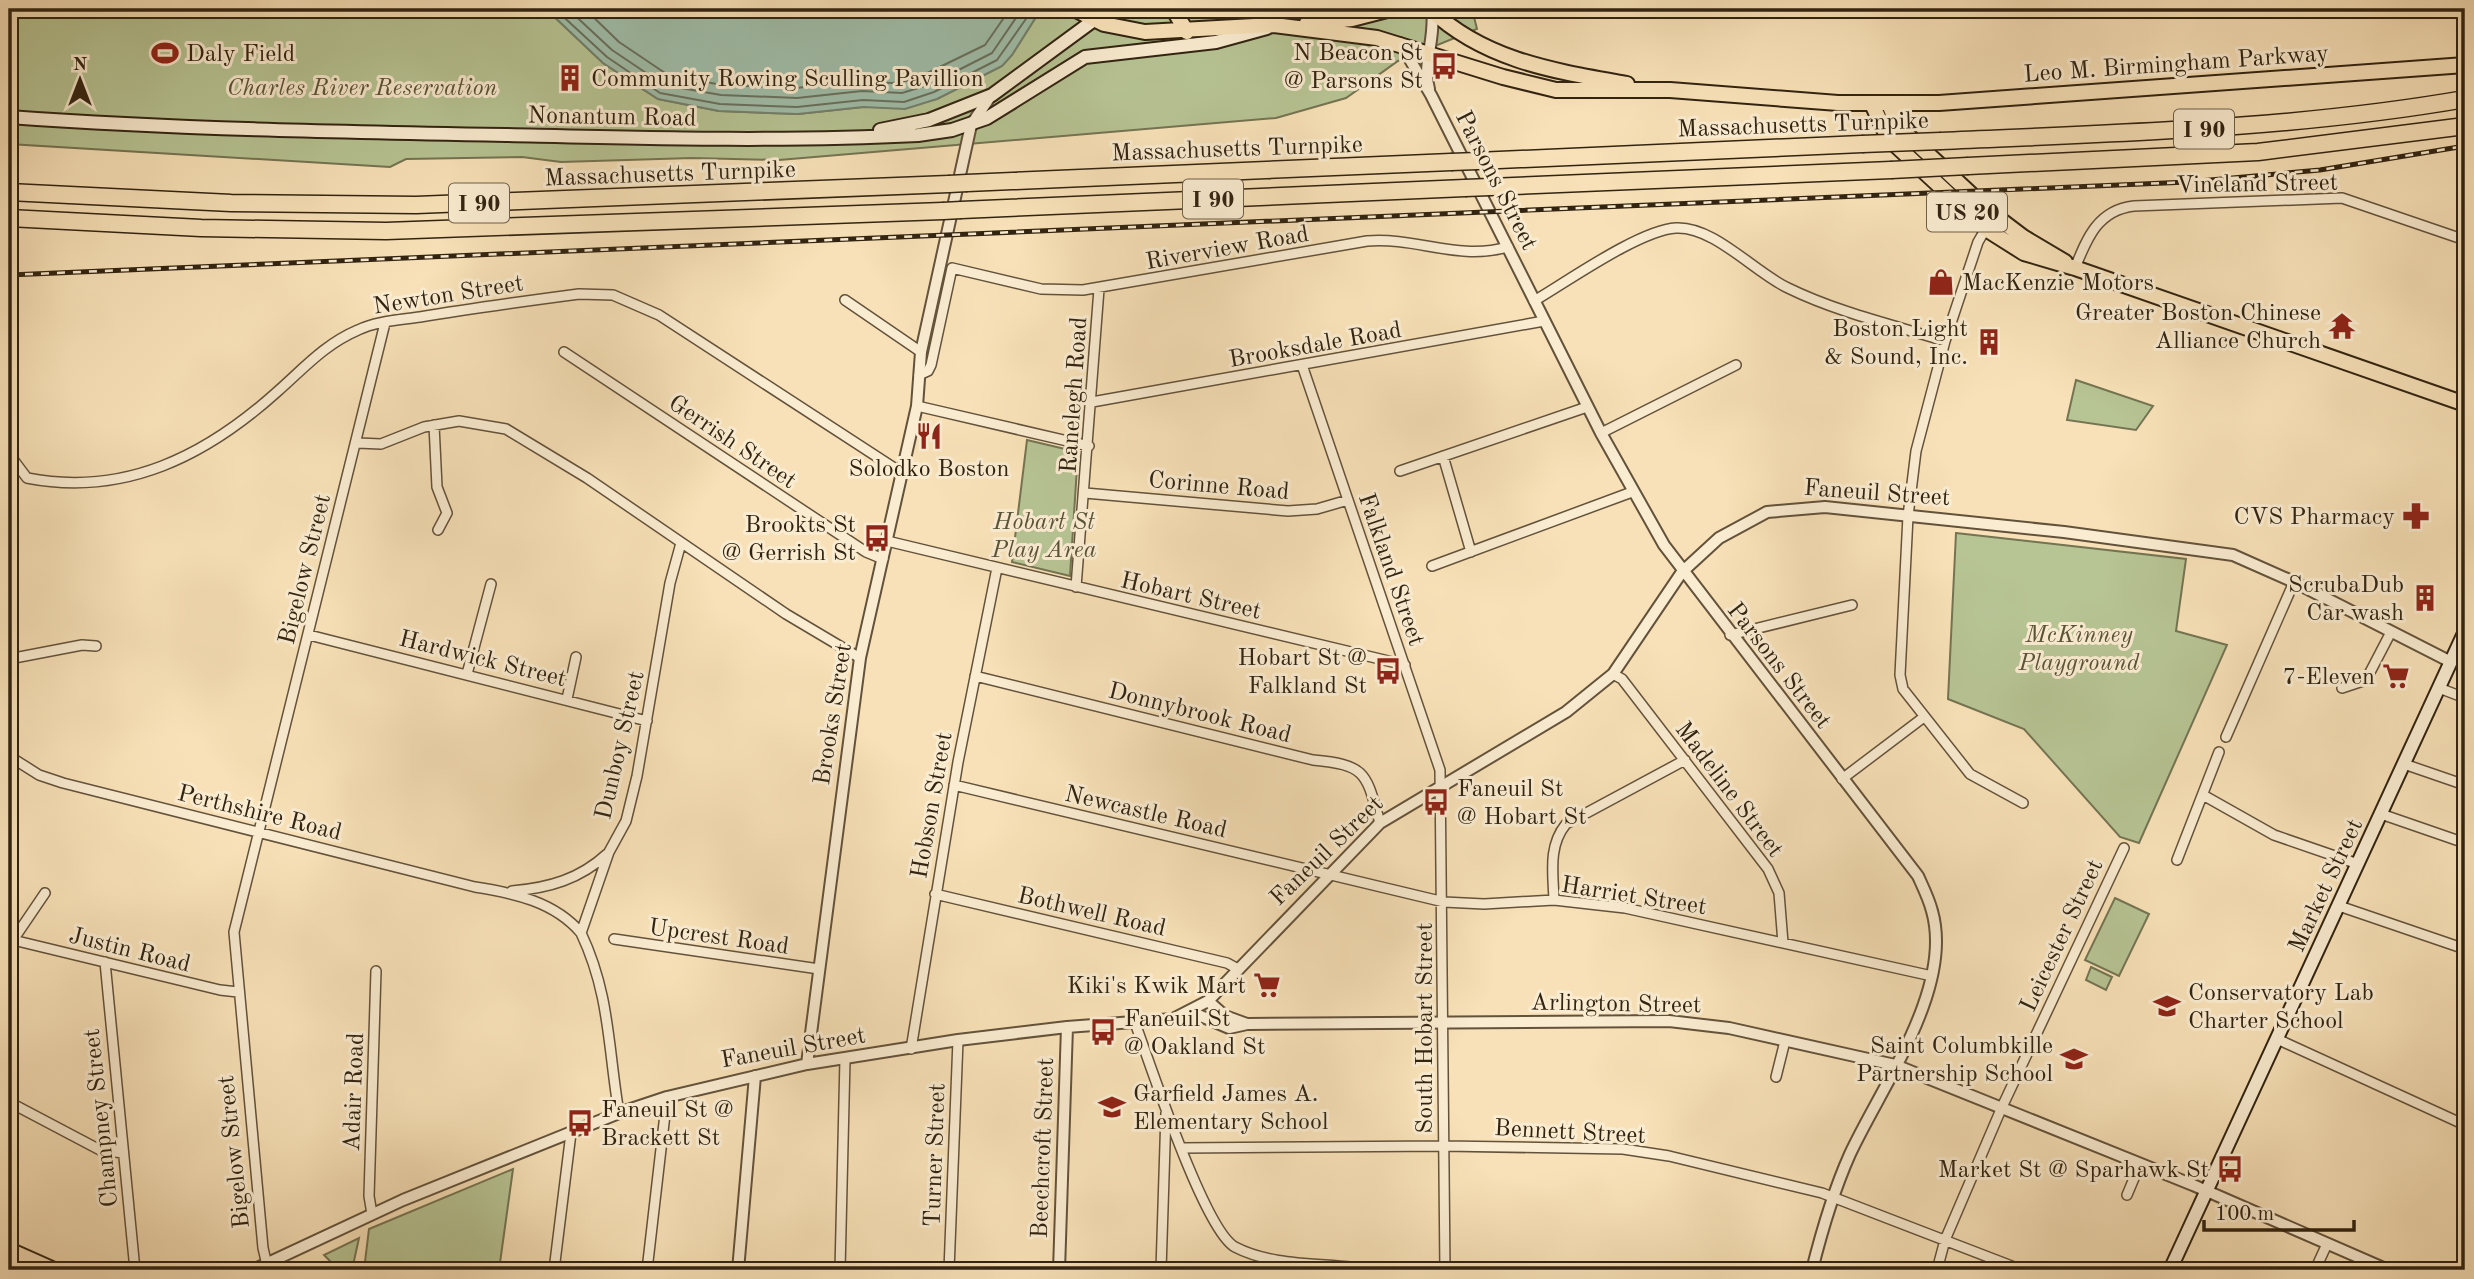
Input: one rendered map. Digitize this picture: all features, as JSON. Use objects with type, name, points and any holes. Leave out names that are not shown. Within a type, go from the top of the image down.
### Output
[{"type":"highway","name":"Massachusetts Turnpike","points":[[9,192],[231,203],[416,205],[1941,141],[2275,124],[2465,99]]},
{"type":"highway","name":"Massachusetts Turnpike","points":[[9,218],[201,228],[410,231],[943,211],[2271,151],[2465,126]]},
{"type":"main road","points":[[1074,9],[1094,20],[1133,31],[1187,32],[1352,19],[1391,9]]},
{"type":"main road","name":"Nonantum Road","points":[[838,136],[929,120],[992,95],[1110,9]]},
{"type":"main road","points":[[1172,9],[1187,32]]},
{"type":"main road","points":[[1352,19],[1363,9]]},
{"type":"main road","points":[[1431,9],[1464,36],[1506,57],[1567,73],[1656,89]]},
{"type":"main road","points":[[1274,25],[1400,43],[1549,89],[1656,89]]},
{"type":"main road","name":"Nonantum Road","points":[[9,117],[290,132],[679,139],[918,135],[971,125],[1019,100],[1085,57],[1216,42],[1274,25]]},
{"type":"main road","name":"Leo M. Birmingham Parkway","points":[[1656,89],[1889,104],[2465,65]]},
{"type":"main road","name":"US 20","points":[[1872,104],[1888,138],[1986,229],[2033,257],[2075,268],[2465,404]]},
{"type":"main road","name":"US 20","points":[[1889,104],[1900,128],[1994,215],[2023,237],[2075,268]]},
{"type":"main road","name":"Market Street","points":[[2170,1270],[2465,631]]},
{"type":"main road","points":[[9,1250],[51,1269]]},
{"type":"street","name":"Parsons Street","points":[[1430,95],[1427,75],[1434,29],[1431,9]]},
{"type":"street","name":"Parsons Street","points":[[1400,43],[1430,95],[1587,407],[1633,492],[1682,572],[1918,876],[1933,912],[1936,940],[1932,976],[1920,1013],[1827,1206],[1812,1270]]},
{"type":"street","name":"Brooks Street","points":[[807,1064],[860,658],[917,406],[921,352],[971,125],[992,95]]},
{"type":"street","name":"Vineland Street","points":[[2075,268],[2096,225],[2115,211],[2134,206],[2337,197],[2465,240]]},
{"type":"street","points":[[1994,215],[1976,248],[1945,341],[1916,451],[1908,516],[1900,676],[1903,688],[1970,774],[2023,803]]},
{"type":"street","points":[[1534,301],[1647,237],[1666,230],[1688,229],[1708,235],[1788,288],[1945,341]]},
{"type":"street","name":"Riverview Road","points":[[953,268],[1046,290],[1099,289],[1367,242],[1407,241],[1470,254],[1508,247]]},
{"type":"street","name":"Brooks Street","points":[[919,375],[928,371],[932,362],[953,268]]},
{"type":"street","name":"Ranelegh Road","points":[[1076,587],[1089,446],[1099,289]]},
{"type":"street","name":"Newton Street","points":[[9,454],[27,478],[60,483],[111,482],[145,474],[174,463],[243,419],[278,392],[313,356],[340,338],[362,328],[579,294],[613,295],[632,301],[679,327],[902,473]]},
{"type":"street","points":[[845,300],[921,352]]},
{"type":"street","name":"Brooksdale Road","points":[[1092,402],[1544,321]]},
{"type":"street","name":"Bigelow Street","points":[[266,1268],[234,932],[358,443],[385,323]]},
{"type":"street","name":"Gerrish Street","points":[[564,352],[866,552],[883,559]]},
{"type":"street","name":"Falkland Street","points":[[1302,365],[1439,766],[1441,786]]},
{"type":"street","points":[[1601,433],[1736,365]]},
{"type":"street","points":[[917,406],[1089,446]]},
{"type":"street","points":[[1400,471],[1587,407]]},
{"type":"street","points":[[358,443],[381,444],[434,425],[472,421],[516,434],[786,614],[860,658]]},
{"type":"street","points":[[434,425],[437,487],[446,503],[447,513],[438,530]]},
{"type":"street","points":[[1443,456],[1471,552]]},
{"type":"street","points":[[1432,566],[1633,492]]},
{"type":"street","name":"Corinne Road","points":[[1085,493],[1287,510],[1317,509],[1348,500]]},
{"type":"street","name":"Faneuil Street","points":[[253,1270],[266,1268],[372,1213],[619,1113],[667,1097],[807,1064],[958,1040],[1173,1018],[1189,1011],[1208,1001],[1328,873],[1380,823],[1566,712],[1612,674],[1682,572],[1719,538],[1767,512],[1825,507],[2064,532],[2220,553],[2256,563],[2451,662]]},
{"type":"street","name":"Hobart Street","points":[[887,541],[1405,665]]},
{"type":"street","name":"Dunboy Street","points":[[581,933],[609,852],[626,821],[647,722],[670,583],[681,543]]},
{"type":"street","name":"Hobson Street","points":[[911,1049],[954,785],[997,568]]},
{"type":"street","points":[[2226,737],[2294,582]]},
{"type":"street","points":[[467,674],[491,584]]},
{"type":"street","points":[[1730,635],[1852,605]]},
{"type":"street","points":[[2342,688],[2366,680],[2391,632]]},
{"type":"street","name":"Hardwick Street","points":[[309,635],[567,699],[647,722]]},
{"type":"street","points":[[9,659],[82,645],[96,646]]},
{"type":"street","points":[[567,699],[576,657]]},
{"type":"street","name":"Madeline Street","points":[[1612,674],[1622,680],[1768,869],[1779,892],[1783,911],[1783,943]]},
{"type":"street","name":"Donnybrook Road","points":[[975,676],[1313,760],[1353,766],[1363,773],[1380,823]]},
{"type":"street","points":[[2439,688],[2465,698]]},
{"type":"street","points":[[1842,779],[1924,717]]},
{"type":"street","points":[[2177,860],[2219,752]]},
{"type":"street","name":"Perthshire Road","points":[[9,756],[39,775],[64,783],[475,887],[507,892],[560,912],[581,933]]},
{"type":"street","points":[[1554,900],[1553,850],[1557,836],[1566,824],[1685,760]]},
{"type":"street","points":[[2404,764],[2465,785]]},
{"type":"street","name":"Newcastle Road","points":[[954,785],[1328,873]]},
{"type":"street","name":"South Hobart Street","points":[[1441,786],[1445,1270]]},
{"type":"street","points":[[2203,795],[2274,835],[2358,864]]},
{"type":"street","points":[[2381,814],[2465,843]]},
{"type":"street","name":"Leicester Street","points":[[1937,1270],[1945,1240],[2002,1107],[2124,848]]},
{"type":"street","name":"Perthshire Road","points":[[507,892],[538,889],[568,881],[592,868],[609,852]]},
{"type":"street","name":"Harriet Street","points":[[1328,873],[1444,902],[1483,904],[1554,900],[1625,908],[1932,976]]},
{"type":"street","points":[[11,943],[45,893]]},
{"type":"street","name":"Bothwell Road","points":[[935,894],[1227,963],[1238,969]]},
{"type":"street","points":[[2339,906],[2465,949]]},
{"type":"street","points":[[581,933],[597,966],[607,1007],[619,1113]]},
{"type":"street","name":"Upcrest Road","points":[[614,939],[819,969]]},
{"type":"street","name":"Justin Road","points":[[11,943],[238,992]]},
{"type":"street","name":"Champney Street","points":[[105,962],[135,1270]]},
{"type":"street","name":"Adair Road","points":[[372,1213],[369,1196],[376,971]]},
{"type":"street","name":"Arlington Street","points":[[1208,1001],[1225,1016],[1247,1024]]},
{"type":"street","name":"Arlington Street","points":[[1189,1011],[1229,1028],[1247,1024],[1669,1021],[1729,1028],[1895,1066],[2207,1191],[2388,1270]]},
{"type":"street","points":[[1135,1023],[1182,1148],[1217,1229],[1232,1246],[1269,1257],[1373,1270]]},
{"type":"street","name":"Beechcroft Street","points":[[1059,1270],[1067,1027]]},
{"type":"street","points":[[2277,1039],[2465,1125]]},
{"type":"street","name":"Turner Street","points":[[949,1270],[958,1040]]},
{"type":"street","points":[[1776,1077],[1785,1041]]},
{"type":"street","points":[[840,1270],[845,1059]]},
{"type":"street","points":[[738,1270],[755,1076]]},
{"type":"street","points":[[647,1270],[667,1097]]},
{"type":"street","points":[[9,1101],[100,1150],[123,1153]]},
{"type":"street","points":[[1161,1270],[1167,1108]]},
{"type":"street","points":[[554,1270],[571,1133]]},
{"type":"street","name":"Bennett Street","points":[[1182,1148],[1444,1146],[1623,1149],[1669,1156],[1832,1197],[2022,1270]]},
{"type":"street","points":[[2127,1195],[2140,1164]]},
{"type":"street","points":[[2315,1270],[2328,1244]]},
{"type":"green space","name":"Charles River Reservation","points":[[9,9],[546,9],[603,63],[658,99],[719,111],[798,114],[937,99],[1002,66],[1041,9],[1472,9],[1477,29],[1398,61],[1346,98],[1276,118],[779,160],[692,158],[561,162],[522,157],[406,159],[390,167],[9,144]]},
{"type":"green space","points":[[2076,380],[2153,406],[2136,430],[2067,420]]},
{"type":"green space","name":"Hobart St Play Area","points":[[1027,440],[1078,452],[1070,576],[1012,562]]},
{"type":"green space","name":"McKinney Playground","points":[[1956,533],[2186,559],[2176,631],[2227,645],[2139,843],[2120,837],[2024,729],[1948,699]]},
{"type":"green space","points":[[2115,898],[2149,914],[2119,976],[2085,960]]},
{"type":"green space","points":[[2091,967],[2112,977],[2106,990],[2086,980]]},
{"type":"green space","points":[[513,1169],[499,1270],[364,1270],[369,1229]]},
{"type":"green space","points":[[359,1238],[352,1270],[339,1270],[324,1255]]},
{"type":"water","points":[[546,9],[1041,9],[1002,66],[937,99],[905,109],[863,107],[798,114],[719,111],[658,99],[603,63]]},
{"type":"railway","points":[[9,275],[2188,182],[2320,170],[2465,146]]},
{"type":"place","name":"Daly Field","points":[[165,53]]},
{"type":"place","name":"N Beacon St @ Parsons St","points":[[1444,66]]},
{"type":"place","name":"Community Rowing Sculling Pavillion","points":[[570,78]]},
{"type":"place","name":"MacKenzie Motors","points":[[1941,282]]},
{"type":"place","name":"Greater Boston Chinese Alliance Church","points":[[2342,326]]},
{"type":"place","name":"Boston Light & Sound, Inc.","points":[[1989,342]]},
{"type":"place","name":"Solodko Boston","points":[[929,436]]},
{"type":"place","name":"CVS Pharmacy","points":[[2416,516]]},
{"type":"place","name":"Brookts St @ Gerrish St","points":[[877,538]]},
{"type":"place","name":"ScrubaDub Car wash","points":[[2425,598]]},
{"type":"place","name":"Hobart St @ Falkland St","points":[[1388,671]]},
{"type":"place","name":"7-Eleven","points":[[2396,676]]},
{"type":"place","name":"Faneuil St @ Hobart St","points":[[1436,802]]},
{"type":"place","name":"Kiki's Kwik Mart","points":[[1267,985]]},
{"type":"place","name":"Conservatory Lab Charter School","points":[[2167,1006]]},
{"type":"place","name":"Faneuil St @ Oakland St","points":[[1103,1032]]},
{"type":"place","name":"Saint Columbkille Partnership School","points":[[2074,1059]]},
{"type":"place","name":"Garfield James A. Elementary School","points":[[1112,1107]]},
{"type":"place","name":"Faneuil St @ Brackett St","points":[[580,1123]]},
{"type":"place","name":"Market St @ Sparhawk St","points":[[2230,1169]]}]
